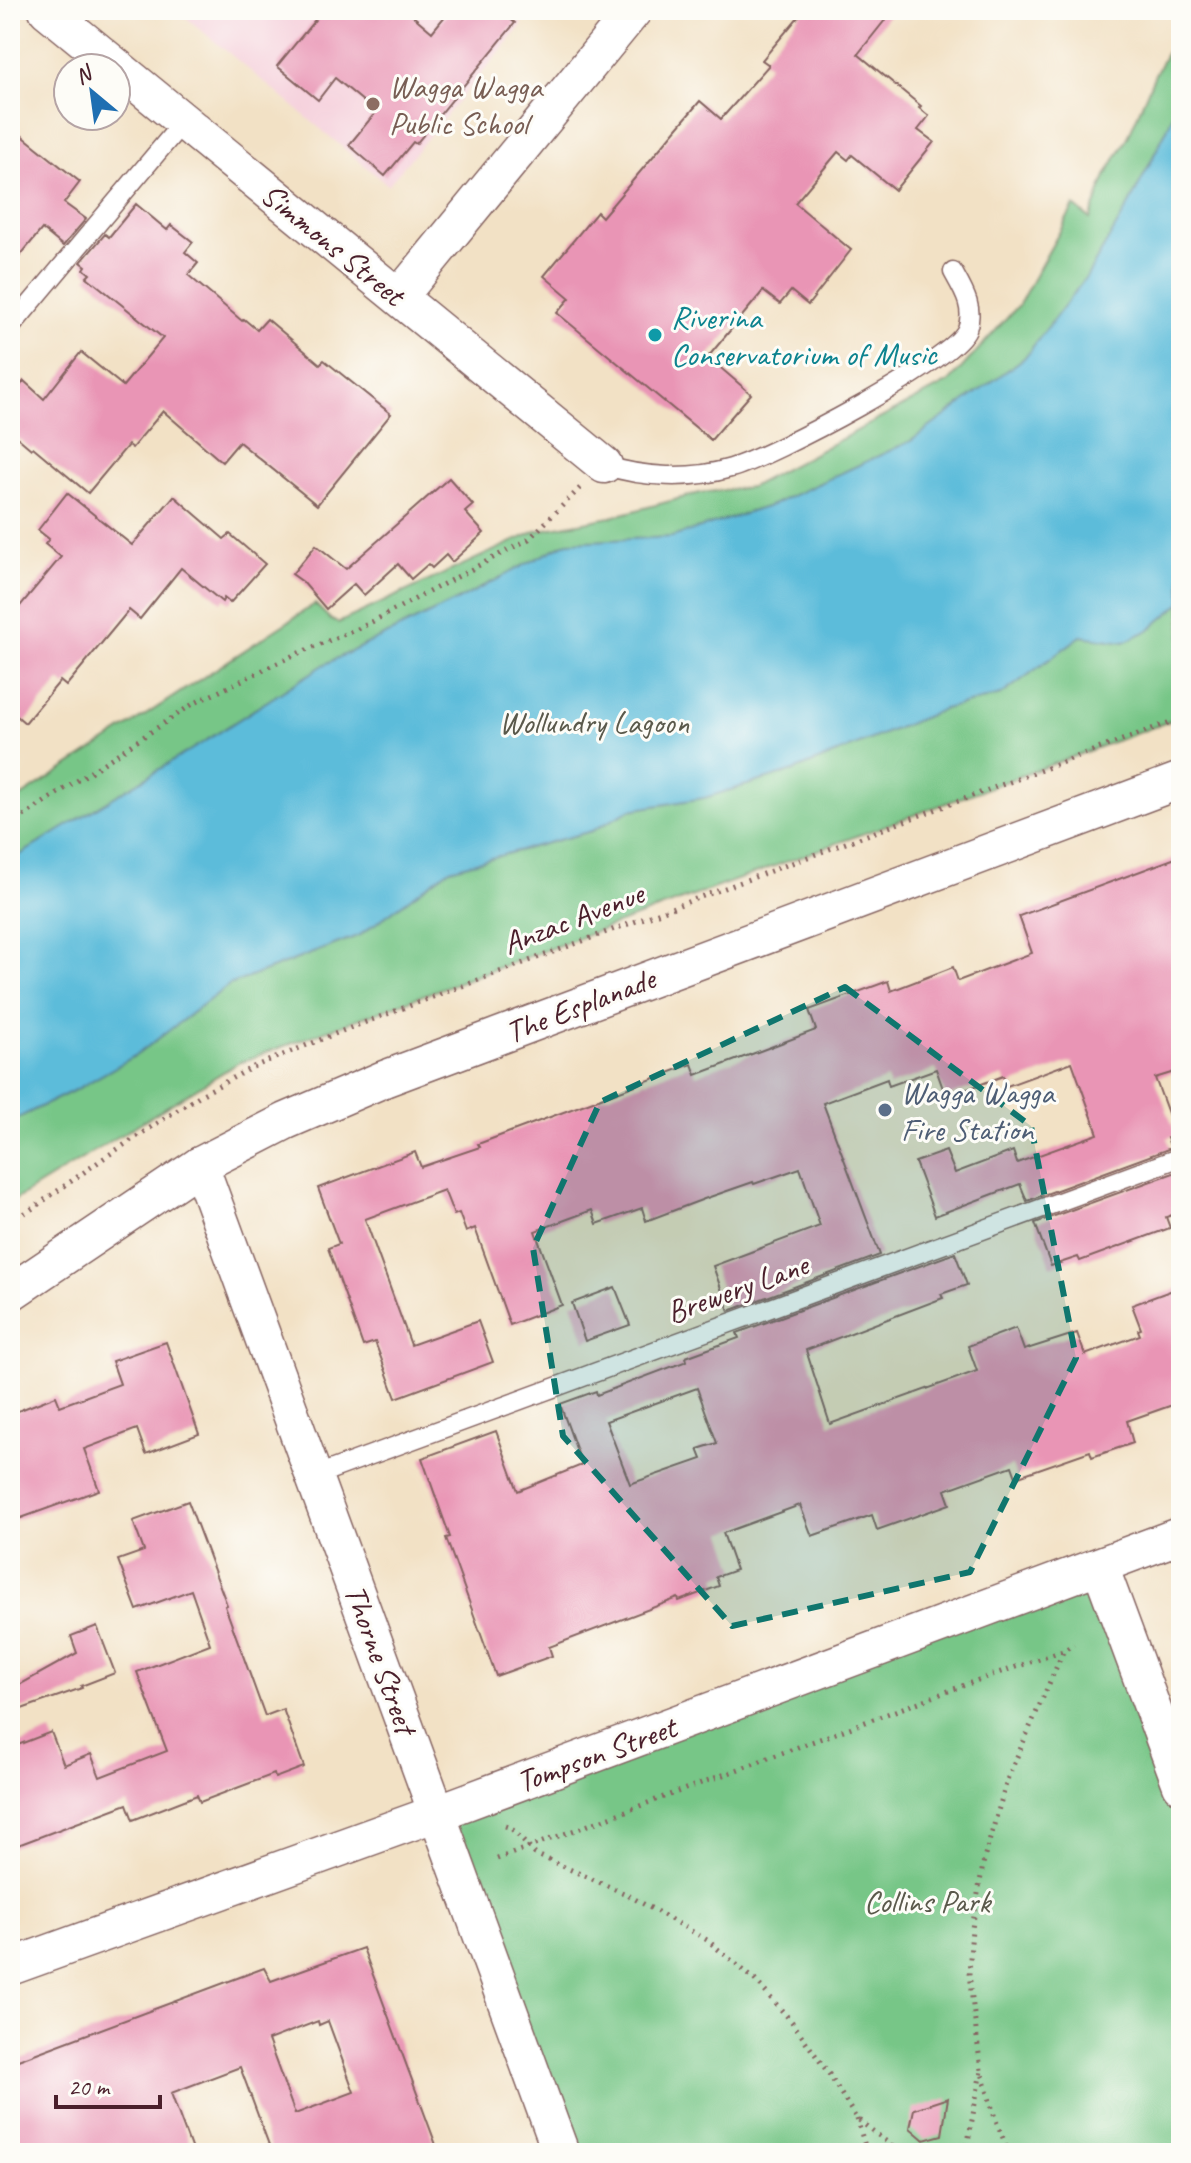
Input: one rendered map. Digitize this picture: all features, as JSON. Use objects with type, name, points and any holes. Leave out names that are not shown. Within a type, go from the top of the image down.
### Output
[{"type":"street","name":"Simmons Street","points":[[47,10],[614,468]]},
{"type":"street","points":[[399,297],[634,10]]},
{"type":"street","name":"The Esplanade","points":[[10,1293],[200,1165],[286,1121],[384,1079],[1181,780]]},
{"type":"street","name":"Thorne Street","points":[[200,1165],[561,2153]]},
{"type":"street","name":"Tompson Street","points":[[10,1967],[437,1813],[1181,1535]]},
{"type":"street","points":[[1100,1566],[1181,1785]]},
{"type":"lane","points":[[10,328],[183,122]]},
{"type":"lane","points":[[614,468],[667,476],[730,469],[786,446],[897,384],[956,344],[965,333],[970,318],[969,303],[953,272]]},
{"type":"lane","name":"Brewery Lane","points":[[314,1476],[1181,1157]]},
{"type":"path","points":[[10,825],[193,704],[294,655],[362,627],[529,539],[614,468]]},
{"type":"path","name":"Anzac Avenue","points":[[10,1221],[199,1096],[253,1067],[557,950],[1181,718]]},
{"type":"path","points":[[497,1859],[974,1681],[1063,1651],[1074,1644]]},
{"type":"path","points":[[1009,2153],[981,2070],[969,1974],[972,1928],[984,1859],[1008,1777],[1063,1651]]},
{"type":"path","points":[[496,1825],[511,1828],[535,1854],[626,1894],[707,1940],[754,1979],[792,2022],[856,2118],[867,2153]]},
{"type":"path","points":[[966,2153],[981,2070]]},
{"type":"path","points":[[856,2118],[901,2153]]},
{"type":"highlighted area","points":[[845,987],[1031,1126],[1076,1358],[970,1572],[732,1626],[563,1436],[533,1248],[600,1102]]},
{"type":"shaded area","name":"Wagga Wagga Public School","points":[[177,10],[506,10],[523,24],[388,185]]},
{"type":"green space","name":"Wollundry Lagoon","points":[[1180,10],[1181,717],[238,1063],[10,1203],[10,804],[315,604],[338,623],[536,531],[611,517],[700,493],[751,487],[949,382],[1018,306],[1074,206],[1090,219],[1106,176],[1171,45]]},
{"type":"green space","name":"Collins Park","points":[[1100,1566],[1181,1785],[1181,2153],[561,2153],[437,1813]]},
{"type":"water","name":"Wollundry Lagoon","points":[[1181,94],[1181,603],[1149,630],[1124,642],[1081,636],[1001,695],[944,709],[794,771],[704,798],[630,810],[592,831],[450,869],[360,935],[229,985],[138,1054],[10,1122],[10,861],[325,664],[458,600],[568,542],[672,537],[772,505],[911,441],[1024,358],[1087,276],[1130,203]]},
{"type":"building","name":"Wagga Wagga Public School","points":[[323,10],[406,10],[432,32],[450,10],[499,10],[515,23],[416,144],[413,142],[385,176],[349,145],[376,112],[335,78],[318,100],[277,66]]},
{"type":"building","points":[[804,10],[893,10],[858,54],[921,106],[919,108],[929,116],[918,130],[934,142],[895,190],[852,155],[848,160],[838,152],[795,203],[851,250],[808,305],[791,291],[780,304],[763,291],[708,357],[751,394],[711,440],[557,313],[570,298],[544,276],[597,212],[602,217],[700,101],[721,119],[769,65],[762,60]]},
{"type":"building","points":[[10,126],[80,182],[64,203],[86,219],[63,246],[42,229],[10,268]]},
{"type":"building","points":[[136,204],[167,230],[171,225],[193,242],[185,252],[198,263],[188,275],[242,321],[244,319],[257,330],[267,319],[320,364],[324,360],[391,414],[317,505],[239,442],[222,462],[163,411],[132,448],[128,445],[88,493],[10,431],[10,398],[24,381],[44,399],[81,352],[123,386],[163,338],[87,277],[90,274],[81,262],[105,234],[109,237]]},
{"type":"building","points":[[449,478],[473,505],[465,512],[484,533],[452,562],[446,555],[432,568],[428,564],[411,579],[398,564],[364,595],[354,584],[326,609],[292,574],[316,545],[346,569]]},
{"type":"building","points":[[67,493],[132,545],[174,496],[224,539],[230,534],[265,564],[230,603],[224,598],[222,602],[181,568],[140,619],[129,610],[66,686],[60,681],[25,723],[10,710],[10,618],[61,557],[45,544],[49,539],[38,530]]},
{"type":"building","points":[[1181,856],[1181,1070],[1155,1078],[1176,1135],[1167,1138],[1171,1148],[1027,1201],[1020,1184],[935,1216],[915,1162],[946,1151],[955,1173],[1013,1151],[1017,1163],[1098,1134],[1072,1062],[1007,1086],[1003,1076],[946,1097],[936,1069],[889,1086],[887,1079],[823,1103],[880,1255],[729,1311],[713,1266],[820,1226],[800,1168],[646,1221],[642,1208],[597,1224],[592,1210],[535,1231],[562,1305],[510,1325],[475,1228],[466,1232],[459,1213],[454,1215],[444,1190],[365,1219],[411,1345],[478,1321],[493,1362],[396,1398],[375,1342],[363,1346],[328,1248],[339,1244],[318,1188],[415,1152],[421,1167],[692,1064],[696,1075],[816,1030],[809,1010],[888,981],[891,991],[953,967],[958,981],[1032,953],[1019,916]]},
{"type":"building","points":[[1179,1171],[1181,1212],[1166,1217],[1170,1228],[1080,1261],[1078,1257],[1051,1266],[1035,1223]]},
{"type":"building","points":[[955,1253],[967,1285],[941,1294],[943,1298],[806,1350],[830,1424],[977,1371],[968,1346],[1016,1328],[1024,1350],[1077,1333],[1085,1355],[1140,1335],[1138,1330],[1141,1329],[1132,1305],[1181,1287],[1181,1402],[1127,1421],[1133,1443],[1092,1457],[1090,1451],[1016,1477],[1012,1466],[945,1490],[950,1504],[877,1530],[872,1515],[812,1536],[800,1505],[723,1533],[736,1570],[716,1577],[719,1586],[679,1601],[678,1598],[549,1647],[552,1656],[496,1676],[446,1538],[450,1537],[422,1458],[496,1431],[518,1491],[582,1465],[560,1404],[596,1391],[597,1395],[687,1361],[686,1357],[739,1338],[737,1333]],"holes":[[[697,1388],[717,1443],[698,1449],[702,1459],[630,1484],[606,1421]]]},
{"type":"building","points":[[615,1287],[630,1325],[585,1341],[572,1303]]},
{"type":"building","points":[[166,1342],[199,1434],[146,1454],[137,1429],[84,1449],[99,1490],[10,1522],[10,1414],[56,1396],[60,1406],[120,1384],[112,1361]]},
{"type":"building","points":[[188,1501],[265,1716],[283,1709],[304,1767],[275,1778],[274,1774],[200,1802],[197,1795],[133,1820],[127,1804],[10,1848],[10,1748],[51,1732],[64,1765],[91,1754],[100,1777],[167,1751],[137,1672],[210,1644],[191,1590],[137,1610],[118,1560],[144,1551],[133,1521]]},
{"type":"building","points":[[97,1626],[115,1673],[10,1713],[10,1690],[77,1653],[71,1636]]},
{"type":"building","points":[[363,1948],[439,2153],[272,2153],[240,2067],[171,2093],[193,2153],[10,2153],[10,2063],[264,1968],[271,1981]],"holes":[[[318,2021],[319,2025],[328,2021],[354,2092],[295,2114],[268,2040]]]},
{"type":"building","points":[[948,2098],[942,2135],[924,2140],[910,2128],[914,2109]]},
{"type":"place","name":"Wagga Wagga Public School","points":[[373,104]]},
{"type":"place","name":"Riverina Conservatorium of Music","points":[[655,335]]},
{"type":"place","name":"Wagga Wagga Fire Station","points":[[885,1110]]}]
